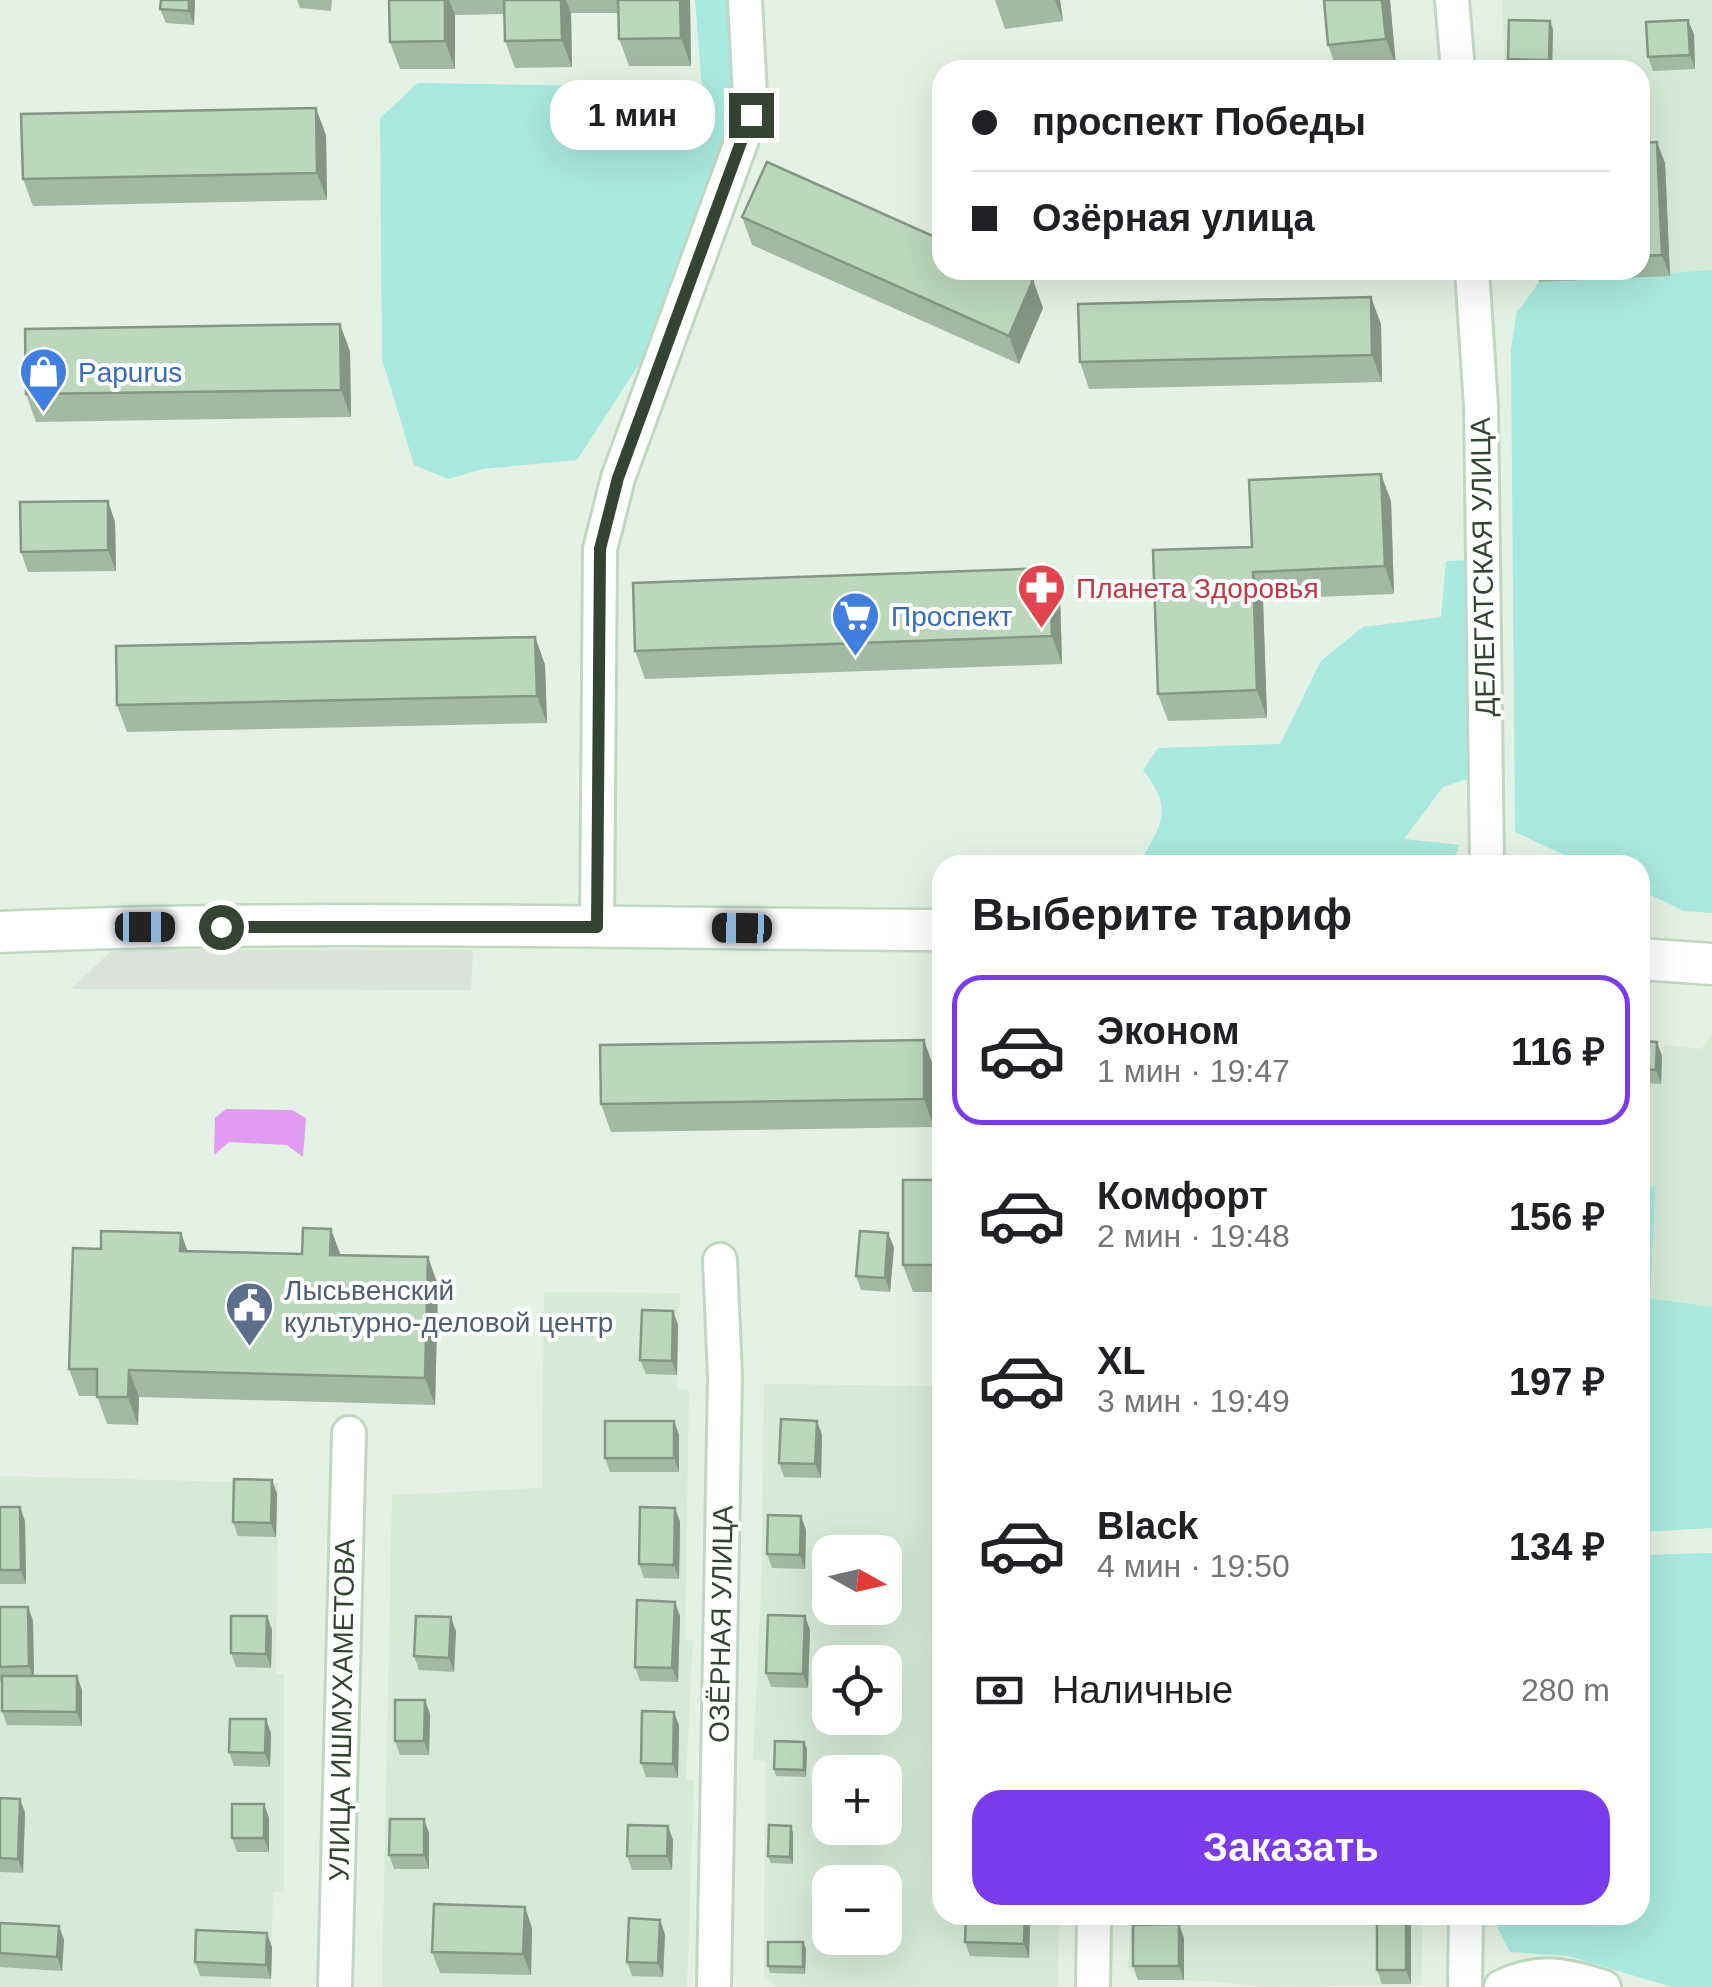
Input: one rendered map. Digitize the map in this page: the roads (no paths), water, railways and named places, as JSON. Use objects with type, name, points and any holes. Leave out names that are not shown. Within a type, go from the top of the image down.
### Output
[{"type":"street","points":[[597,927],[600,549],[618,478],[751,115],[744,0]]},
{"type":"street","points":[[1452,0],[1457,60]]},
{"type":"street","name":"ДЕЛЕГАТСКАЯ УЛИЦА","points":[[1473,280],[1481,406],[1486,855]]},
{"type":"street","points":[[0,932],[107,927],[932,930]]},
{"type":"street","points":[[1650,960],[1712,964]]},
{"type":"street","name":"ОЗЁРНАЯ УЛИЦА","points":[[714,1987],[726,1376],[720,1260]]},
{"type":"street","name":"УЛИЦА ИШМУХАМЕТОВА","points":[[335,1987],[349,1432]]},
{"type":"street","points":[[1093,1987],[1094,1925]]},
{"type":"street","points":[[1465,1987],[1466,1925]]},
{"type":"street","points":[[1501,1987],[1520,1977],[1543,1973],[1604,1987]]},
{"type":"place","name":"Papurus","points":[[43,414]]},
{"type":"place","name":"Планета Здоровья","points":[[1041,630]]},
{"type":"place","name":"Проспект","points":[[856,658]]},
{"type":"place","name":"Лысьвенский культурно-деловой центр","points":[[249,1348]]}]
